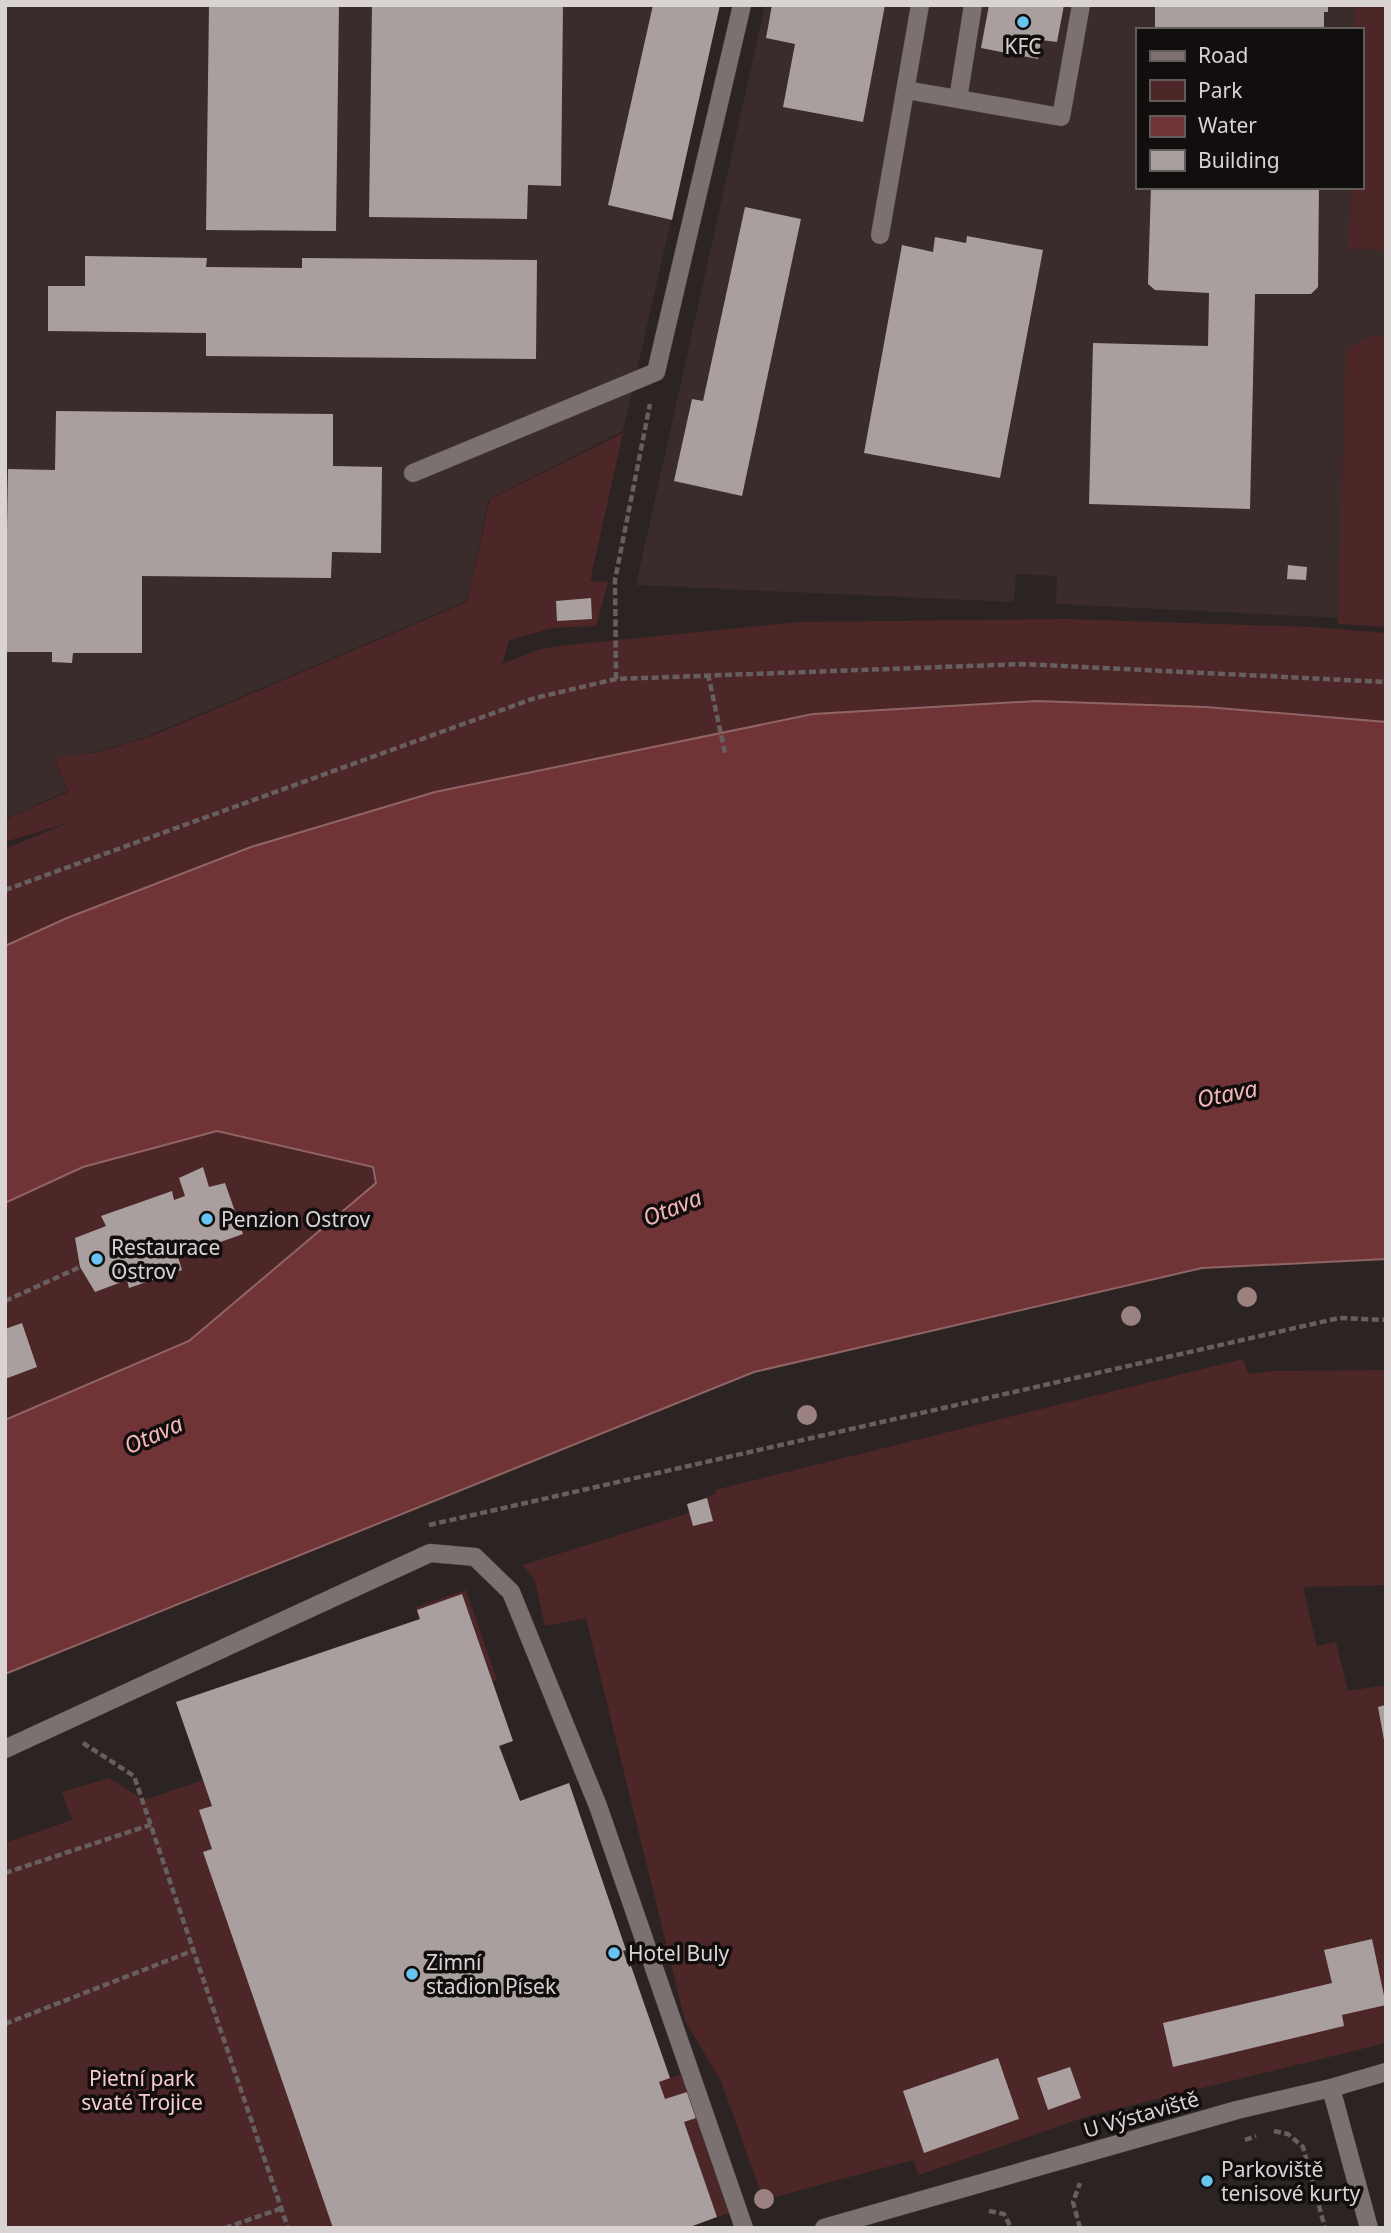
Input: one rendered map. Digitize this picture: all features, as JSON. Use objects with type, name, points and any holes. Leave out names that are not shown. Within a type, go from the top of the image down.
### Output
[{"type":"street","points":[[413,473],[656,372],[742,5]]},
{"type":"street","points":[[880,235],[920,5]]},
{"type":"street","points":[[958,99],[973,5]]},
{"type":"street","points":[[905,90],[1060,117],[1081,5]]},
{"type":"street","points":[[5,1749],[430,1553],[475,1558],[511,1592],[598,1806],[744,2228]]},
{"type":"street","name":"U Výstaviště","points":[[824,2228],[1237,2110],[1386,2072]]},
{"type":"street","points":[[1331,2088],[1369,2228]]},
{"type":"path","points":[[617,679],[615,580],[656,372]]},
{"type":"path","points":[[5,890],[535,698],[617,679],[1023,664],[1386,682]]},
{"type":"path","points":[[708,674],[725,753]]},
{"type":"path","points":[[5,1301],[80,1267]]},
{"type":"path","points":[[419,1530],[445,1521],[1339,1318],[1386,1320]]},
{"type":"path","points":[[55,1725],[134,1776],[153,1824],[192,1951],[288,2228]]},
{"type":"path","points":[[5,1873],[153,1824]]},
{"type":"path","points":[[5,2024],[192,1951]]},
{"type":"path","points":[[1270,2130],[1288,2134],[1303,2147],[1325,2228]]},
{"type":"path","points":[[1245,2140],[1258,2135]]},
{"type":"path","points":[[1080,2228],[1073,2202],[1080,2183],[1093,2179]]},
{"type":"path","points":[[225,2228],[282,2208]]},
{"type":"shaded area","points":[[5,5],[720,5],[623,431],[489,499],[467,601],[146,737],[100,751],[54,759],[67,791],[9,817],[5,808]]},
{"type":"shaded area","points":[[765,5],[1386,5],[1386,620],[1056,604],[1057,576],[1016,574],[1014,602],[636,585]]},
{"type":"green space","points":[[1356,5],[1386,5],[1386,250],[1349,249],[1351,189],[1363,189],[1363,28],[1355,28]]},
{"type":"green space","points":[[1373,336],[1386,336],[1386,627],[1338,624],[1346,349]]},
{"type":"green space","points":[[623,433],[590,581],[608,582],[596,626],[553,628],[509,640],[502,664],[541,649],[568,645],[799,622],[1066,619],[1313,627],[1386,633],[1386,722],[1206,707],[1037,701],[813,714],[435,792],[251,847],[67,918],[5,946],[5,849],[67,823],[5,842],[5,812],[8,818],[68,792],[54,758],[99,752],[152,736],[467,602],[490,499]]},
{"type":"green space","points":[[217,1131],[373,1168],[376,1183],[189,1341],[5,1420],[5,1203],[83,1167]]},
{"type":"green space","points":[[1243,1359],[1248,1374],[1272,1371],[1386,1370],[1386,1585],[1303,1587],[1317,1646],[1336,1642],[1348,1691],[1386,1685],[1386,2043],[1088,2116],[919,2175],[913,2160],[771,2198],[760,2190],[721,2081],[685,2021],[586,1618],[545,1626],[535,1580],[523,1565],[689,1513],[687,1504],[716,1494],[715,1490]]},
{"type":"green space","name":"Pietní park svaté Trojice","points":[[466,1590],[497,1680],[492,1682],[513,1741],[500,1746],[520,1801],[569,1783],[626,1950],[624,1952],[629,1967],[632,1967],[670,2078],[681,2075],[729,2213],[686,2228],[5,2228],[5,1843],[72,1820],[62,1792],[109,1778],[144,1800],[203,1780],[176,1702],[419,1619],[416,1607]]},
{"type":"water","name":"Otava","points":[[1037,701],[1206,707],[1386,722],[1386,1259],[1202,1268],[754,1372],[5,1674],[5,1420],[189,1341],[376,1183],[373,1167],[217,1131],[83,1167],[5,1203],[5,946],[67,918],[251,847],[435,792],[813,714]]},
{"type":"building","points":[[209,5],[339,5],[336,231],[206,230]]},
{"type":"building","points":[[372,5],[563,5],[561,186],[528,185],[527,219],[369,217]]},
{"type":"building","points":[[653,5],[720,5],[672,220],[608,205]]},
{"type":"building","points":[[772,5],[885,5],[863,122],[783,107],[795,44],[766,38]]},
{"type":"building","name":"KFC","points":[[989,5],[1064,5],[1057,42],[1041,40],[1038,59],[981,48]]},
{"type":"building","points":[[1155,5],[1328,5],[1328,12],[1324,12],[1324,28],[1155,28]]},
{"type":"building","points":[[1151,189],[1319,189],[1318,287],[1311,294],[1255,294],[1250,509],[1089,504],[1093,343],[1208,346],[1209,293],[1155,290],[1148,284]]},
{"type":"building","points":[[745,207],[801,219],[742,496],[674,481],[692,399],[703,401]]},
{"type":"building","points":[[967,236],[1043,250],[1000,478],[864,453],[902,245],[933,252],[935,237],[966,243]]},
{"type":"building","points":[[85,256],[207,258],[206,267],[302,268],[302,258],[537,260],[536,359],[206,356],[206,333],[48,331],[48,286],[85,286]]},
{"type":"building","points":[[56,411],[333,414],[333,466],[382,467],[381,553],[332,552],[331,578],[142,576],[142,653],[73,653],[72,663],[52,662],[52,652],[5,652],[8,469],[55,470]]},
{"type":"building","points":[[1288,565],[1307,567],[1306,580],[1287,579]]},
{"type":"building","points":[[591,598],[592,619],[557,621],[556,601]]},
{"type":"building","points":[[203,1167],[209,1187],[225,1183],[243,1234],[178,1257],[182,1270],[129,1288],[127,1280],[95,1292],[80,1267],[75,1238],[106,1226],[101,1216],[172,1191],[174,1200],[185,1196],[179,1178]]},
{"type":"building","points":[[22,1323],[37,1367],[5,1379],[5,1329]]},
{"type":"building","points":[[707,1498],[713,1521],[693,1526],[687,1504]]},
{"type":"building","name":"Zimní stadion Písek","points":[[462,1594],[513,1741],[499,1746],[520,1801],[569,1783],[626,1950],[623,1951],[629,1967],[631,1966],[670,2078],[659,2082],[665,2099],[687,2092],[696,2118],[684,2122],[717,2217],[687,2228],[333,2228],[203,1852],[212,1849],[199,1810],[212,1806],[176,1702],[420,1619],[417,1610]]},
{"type":"building","points":[[1386,1705],[1386,1740],[1384,1740],[1378,1707]]},
{"type":"building","points":[[1372,1939],[1386,2005],[1342,2015],[1344,2026],[1173,2067],[1163,2023],[1332,1983],[1324,1950]]},
{"type":"building","points":[[998,2058],[1019,2119],[924,2153],[903,2091]]},
{"type":"building","points":[[1070,2067],[1081,2098],[1048,2110],[1037,2078]]},
{"type":"place","name":"KFC","points":[[1023,22]]},
{"type":"place","name":"Penzion Ostrov","points":[[207,1219]]},
{"type":"place","name":"Restaurace Ostrov","points":[[97,1259]]},
{"type":"place","name":"Hotel Buly","points":[[614,1953]]},
{"type":"place","name":"Zimní stadion Písek","points":[[412,1974]]},
{"type":"place","name":"Parkoviště tenisové kurty","points":[[1207,2181]]}]
